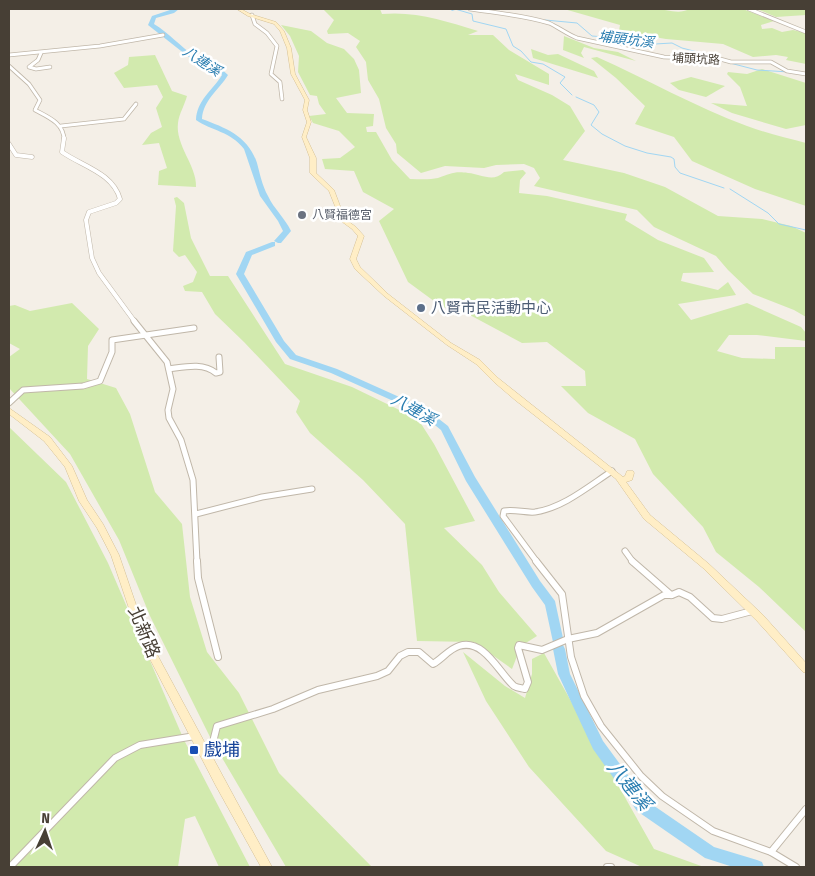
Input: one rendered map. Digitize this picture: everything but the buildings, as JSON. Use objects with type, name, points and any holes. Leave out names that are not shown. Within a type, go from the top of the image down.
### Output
[{"type":"street","points":[[239,9],[275,23],[282,31],[289,48],[293,74],[307,100],[305,110],[309,122],[304,137],[313,158],[312,174],[331,190],[343,220],[361,236],[353,259],[357,268],[386,295],[449,344],[478,362],[518,398],[612,471],[621,480],[647,517],[706,566],[752,611],[806,669]]},
{"type":"street","name":"埔頭坑路","points":[[470,9],[519,16],[550,24],[564,33],[577,38],[664,57],[771,62],[788,71],[806,74]]},
{"type":"street","points":[[749,9],[806,32]]},
{"type":"street","points":[[252,15],[252,20],[257,27],[269,35],[277,46],[274,65],[271,69],[272,74],[280,82],[282,99]]},
{"type":"street","points":[[9,55],[100,46],[163,35]]},
{"type":"street","points":[[41,53],[38,60],[29,67],[40,69],[50,67]]},
{"type":"street","points":[[9,66],[29,84],[40,100],[35,110],[61,126],[66,139],[62,152],[112,182],[120,192],[120,199],[116,203],[90,212],[86,220],[92,258],[99,273],[145,336],[167,362],[173,389],[168,410],[169,418],[181,440],[193,480],[198,578],[218,657]]},
{"type":"street","points":[[61,126],[124,119],[136,104]]},
{"type":"street","points":[[9,144],[16,155],[32,157]]},
{"type":"street","points":[[9,403],[23,390],[83,386],[100,381],[112,352],[112,340],[194,328]]},
{"type":"street","points":[[169,369],[204,366],[212,368],[216,373],[220,372],[219,357]]},
{"type":"street","name":"北新路","points":[[9,410],[47,439],[68,466],[83,502],[100,526],[115,555],[142,635],[267,867]]},
{"type":"street","points":[[612,471],[578,494],[537,512],[511,509],[504,511],[503,516],[516,536],[562,594],[571,657],[584,696],[601,726],[641,776],[662,796],[713,831],[771,852],[796,867]]},
{"type":"street","points":[[621,480],[629,478],[630,473]]},
{"type":"street","points":[[196,514],[262,497],[312,489]]},
{"type":"street","points":[[625,551],[636,566],[672,596]]},
{"type":"street","points":[[209,761],[217,726],[272,709],[318,690],[377,676],[388,671],[400,656],[408,652],[419,652],[433,664],[441,661],[453,649],[461,645],[468,645],[479,649],[499,666],[515,687],[521,690],[525,689],[528,682],[518,648],[519,645],[542,650],[568,639],[597,634],[664,596],[672,596],[679,592],[690,596],[712,618],[722,619],[752,611]]},
{"type":"street","points":[[10,867],[115,758],[140,745],[196,736]]},
{"type":"street","points":[[771,852],[806,809]]},
{"type":"green space","points":[[632,8],[677,12],[689,9],[743,9],[774,21],[761,25],[762,29],[772,28],[782,32],[793,30],[806,33],[806,64],[786,60],[788,57],[776,55],[753,57],[723,44],[666,39],[619,31],[620,25],[564,9]]},
{"type":"green space","points":[[323,9],[380,9],[382,14],[419,15],[478,31],[468,35],[493,35],[509,50],[549,74],[549,85],[515,74],[518,80],[552,95],[570,106],[585,131],[563,160],[624,173],[665,187],[718,216],[762,219],[791,226],[806,233],[806,317],[794,310],[753,294],[716,256],[654,227],[637,210],[534,186],[540,178],[534,168],[524,164],[496,165],[484,168],[445,166],[421,173],[397,153],[396,144],[386,128],[379,99],[368,80],[366,62],[356,47],[360,41],[348,33],[328,34],[327,31],[334,20]]},
{"type":"green space","points":[[757,9],[806,9],[806,15],[776,17]]},
{"type":"green space","points":[[281,25],[311,31],[327,43],[344,49],[354,59],[359,70],[361,93],[336,98],[347,113],[374,114],[373,126],[366,127],[367,132],[376,132],[392,160],[410,179],[435,179],[459,172],[496,177],[504,172],[523,170],[526,173],[520,180],[519,193],[547,196],[627,214],[625,220],[658,240],[704,258],[714,272],[683,273],[681,281],[718,290],[728,282],[736,295],[678,304],[691,320],[747,303],[801,327],[806,333],[806,341],[757,335],[729,335],[717,351],[742,358],[775,359],[775,347],[806,347],[806,632],[759,587],[716,552],[703,527],[653,474],[635,439],[588,413],[561,386],[586,386],[585,371],[547,342],[522,343],[468,314],[442,307],[408,282],[379,221],[394,209],[363,192],[354,171],[325,169],[322,159],[340,158],[355,147],[339,131],[313,123],[309,116],[326,114],[319,104],[317,96],[310,95],[298,72],[299,56],[290,36]]},
{"type":"green space","points":[[564,36],[594,48],[618,52],[636,61],[584,47],[581,53],[584,58],[563,50]]},
{"type":"green space","points":[[531,49],[548,55],[558,54],[594,71],[598,78],[533,58]]},
{"type":"green space","points":[[155,55],[172,91],[187,96],[178,123],[178,131],[193,171],[196,187],[158,185],[159,171],[167,168],[159,143],[142,145],[151,133],[162,127],[156,108],[163,97],[157,85],[124,88],[114,73],[128,65],[129,57]]},
{"type":"green space","points":[[597,57],[690,102],[747,126],[806,143],[806,206],[755,189],[692,161],[674,137],[635,124],[645,106],[616,78],[591,58]]},
{"type":"green space","points":[[762,69],[806,83],[806,125],[786,129],[732,113],[711,103],[747,106],[740,87],[727,74],[728,72],[747,74]]},
{"type":"green space","points":[[691,77],[725,86],[706,97],[679,90],[670,83]]},
{"type":"green space","points":[[177,197],[184,203],[191,238],[210,276],[228,276],[285,364],[352,387],[418,419],[434,444],[475,521],[444,528],[482,565],[499,592],[537,636],[521,646],[512,669],[474,642],[417,641],[405,524],[363,480],[310,433],[296,412],[300,401],[215,314],[202,292],[185,291],[183,286],[193,282],[197,272],[185,255],[179,257],[173,251],[176,206],[174,198]]},
{"type":"green space","points":[[72,303],[99,329],[88,346],[87,379],[116,388],[130,414],[155,492],[182,524],[190,597],[207,652],[239,693],[279,773],[372,867],[286,867],[211,739],[150,616],[119,540],[70,454],[9,388],[9,357],[20,349],[9,343],[9,306],[15,305],[30,311]]},
{"type":"green space","points":[[9,427],[66,482],[108,563],[184,740],[250,867],[219,867],[195,816],[185,819],[178,867],[9,867]]},
{"type":"green space","points":[[463,652],[505,686],[525,698],[532,674],[532,659],[544,653],[654,849],[704,867],[642,867],[606,851],[529,767],[486,701]]},
{"type":"waterway","name":"八連溪","points":[[176,9],[154,17],[151,25],[164,33],[192,57],[201,63],[212,66],[225,75],[204,100],[199,112],[199,120],[229,132],[247,148],[264,196],[287,231],[278,241]]},
{"type":"waterway","points":[[455,9],[472,14],[473,21],[506,29],[513,46],[521,51],[531,62],[543,64],[565,77],[560,83],[572,95]]},
{"type":"waterway","name":"埔頭坑溪","points":[[545,20],[577,23],[592,36],[631,39],[655,44],[672,43],[682,48],[717,57]]},
{"type":"waterway","name":"埔頭坑溪","points":[[726,62],[757,70],[789,72]]},
{"type":"waterway","points":[[576,97],[594,105],[599,112],[591,125],[602,134],[625,146],[647,153],[671,157],[674,159],[675,167],[680,173],[724,188]]},
{"type":"waterway","points":[[730,189],[768,213],[779,224],[806,230]]},
{"type":"waterway","name":"八連溪","points":[[272,244],[249,254],[240,274],[280,342],[293,357],[334,371],[423,411],[445,428],[470,478],[536,584],[551,604],[557,638]]},
{"type":"waterway","name":"八連溪","points":[[559,649],[564,674],[598,745],[642,806],[710,853],[757,867]]},
{"type":"place","name":"八賢福德宮","points":[[302,215]]},
{"type":"place","name":"八賢市民活動中心","points":[[421,308]]},
{"type":"place","name":"戲埔","points":[[194,750]]}]
